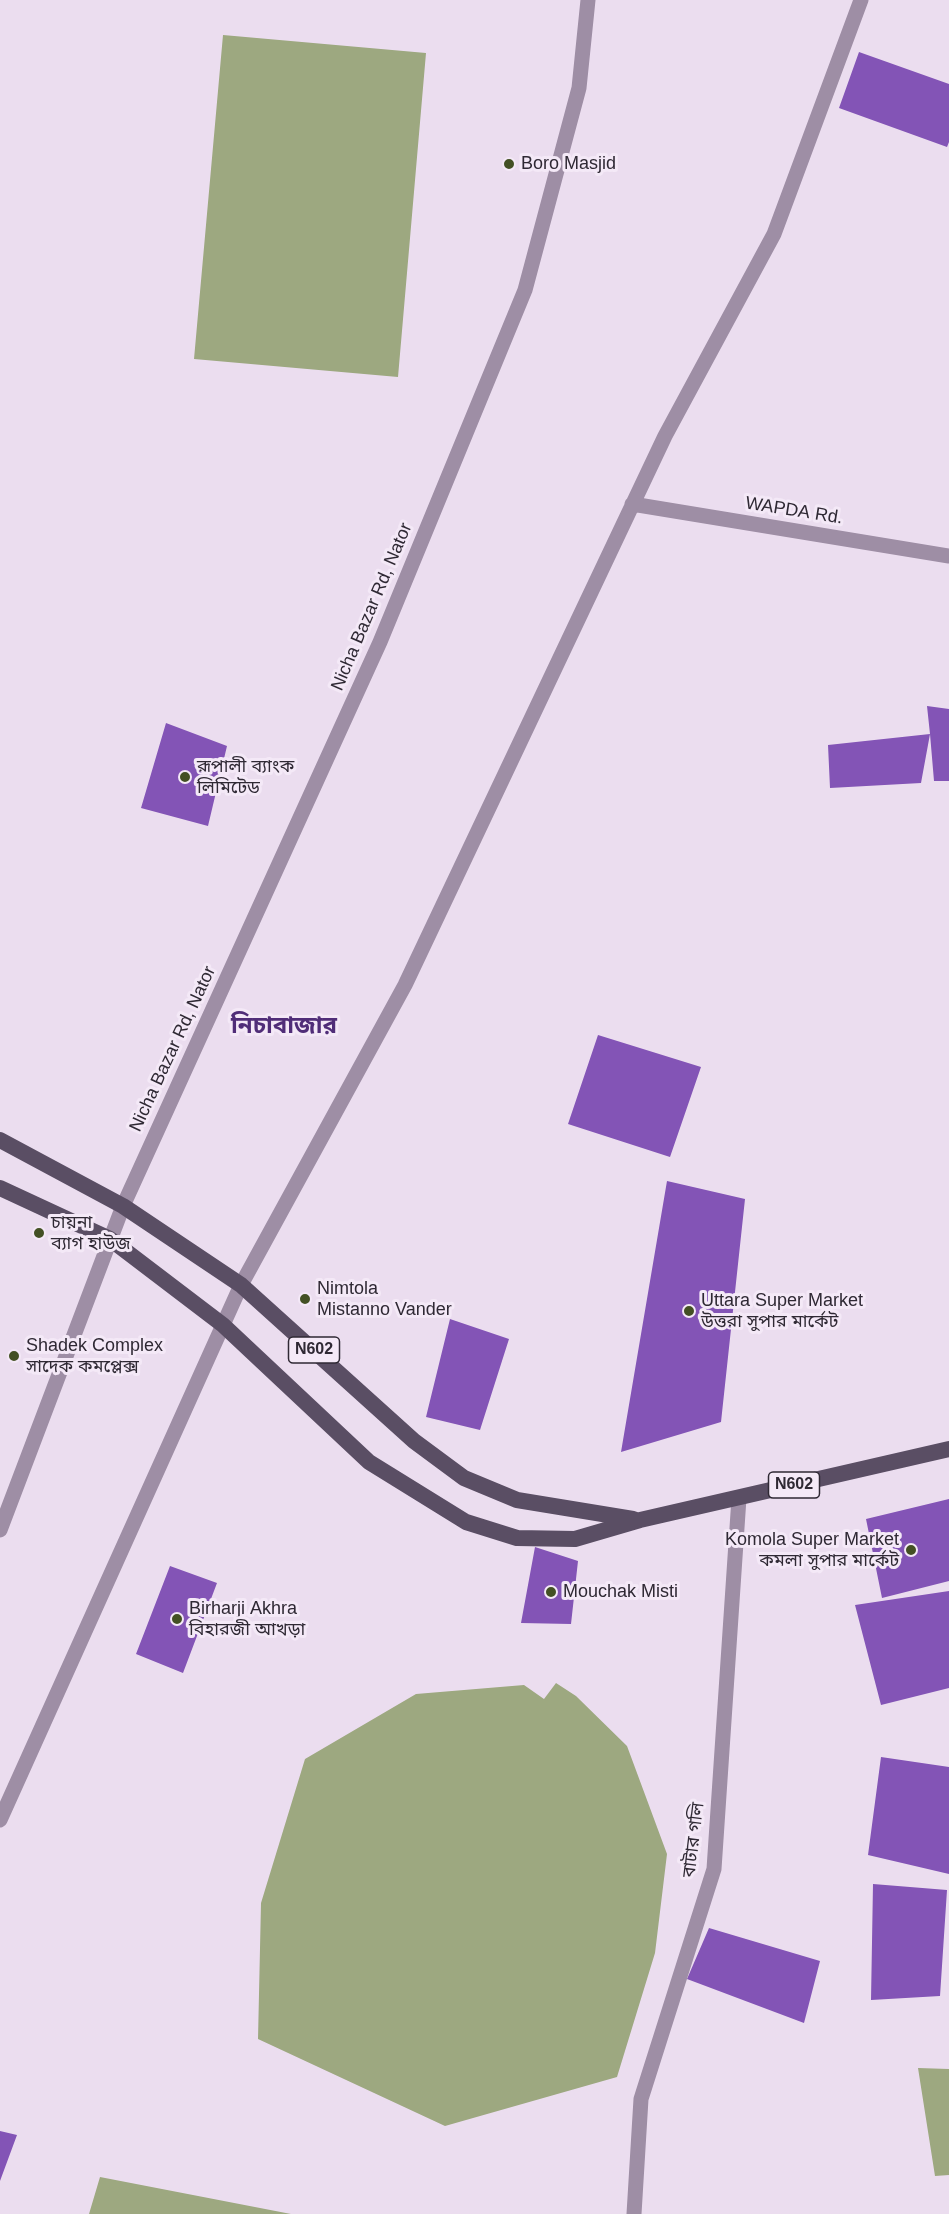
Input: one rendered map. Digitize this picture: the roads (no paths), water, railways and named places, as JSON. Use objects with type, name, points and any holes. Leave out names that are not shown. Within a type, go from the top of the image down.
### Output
[{"type":"highway","name":"N602","points":[[0,1140],[123,1206],[241,1285],[414,1441],[464,1478],[517,1500],[640,1520]]},
{"type":"highway","name":"N602","points":[[0,1188],[110,1239],[223,1325],[369,1462],[466,1522],[518,1538],[575,1539],[640,1520],[949,1449]]},
{"type":"street","name":"Nicha Bazar Rd, Nator","points":[[0,1530],[123,1206],[380,642],[525,290],[579,88],[588,0]]},
{"type":"street","points":[[0,1820],[241,1285],[405,985],[665,436],[774,234],[861,0]]},
{"type":"street","name":"WAPDA Rd.","points":[[632,504],[949,556]]},
{"type":"street","name":"বাটার গলি","points":[[634,2214],[642,2099],[714,1869],[739,1498]]},
{"type":"place","name":"Boro Masjid","points":[[509,164]]},
{"type":"place","name":"রূপালী ব্যাংক লিমিটেড","points":[[185,777]]},
{"type":"place","name":"চায়না ব্যাগ হাউজ","points":[[39,1233]]},
{"type":"place","name":"Nimtola Mistanno Vander","points":[[305,1299]]},
{"type":"place","name":"Uttara Super Market উত্তরা সুপার মার্কেট","points":[[689,1311]]},
{"type":"place","name":"Shadek Complex সাদেক কমপ্লেক্স","points":[[14,1356]]},
{"type":"place","name":"Komola Super Market কমলা সুপার মার্কেট","points":[[911,1550]]},
{"type":"place","name":"Mouchak Misti","points":[[551,1592]]},
{"type":"place","name":"Birharji Akhra বিহারজী আখড়া","points":[[177,1619]]},
{"type":"district","name":"নিচাবাজার","points":[[284,1026]]}]
